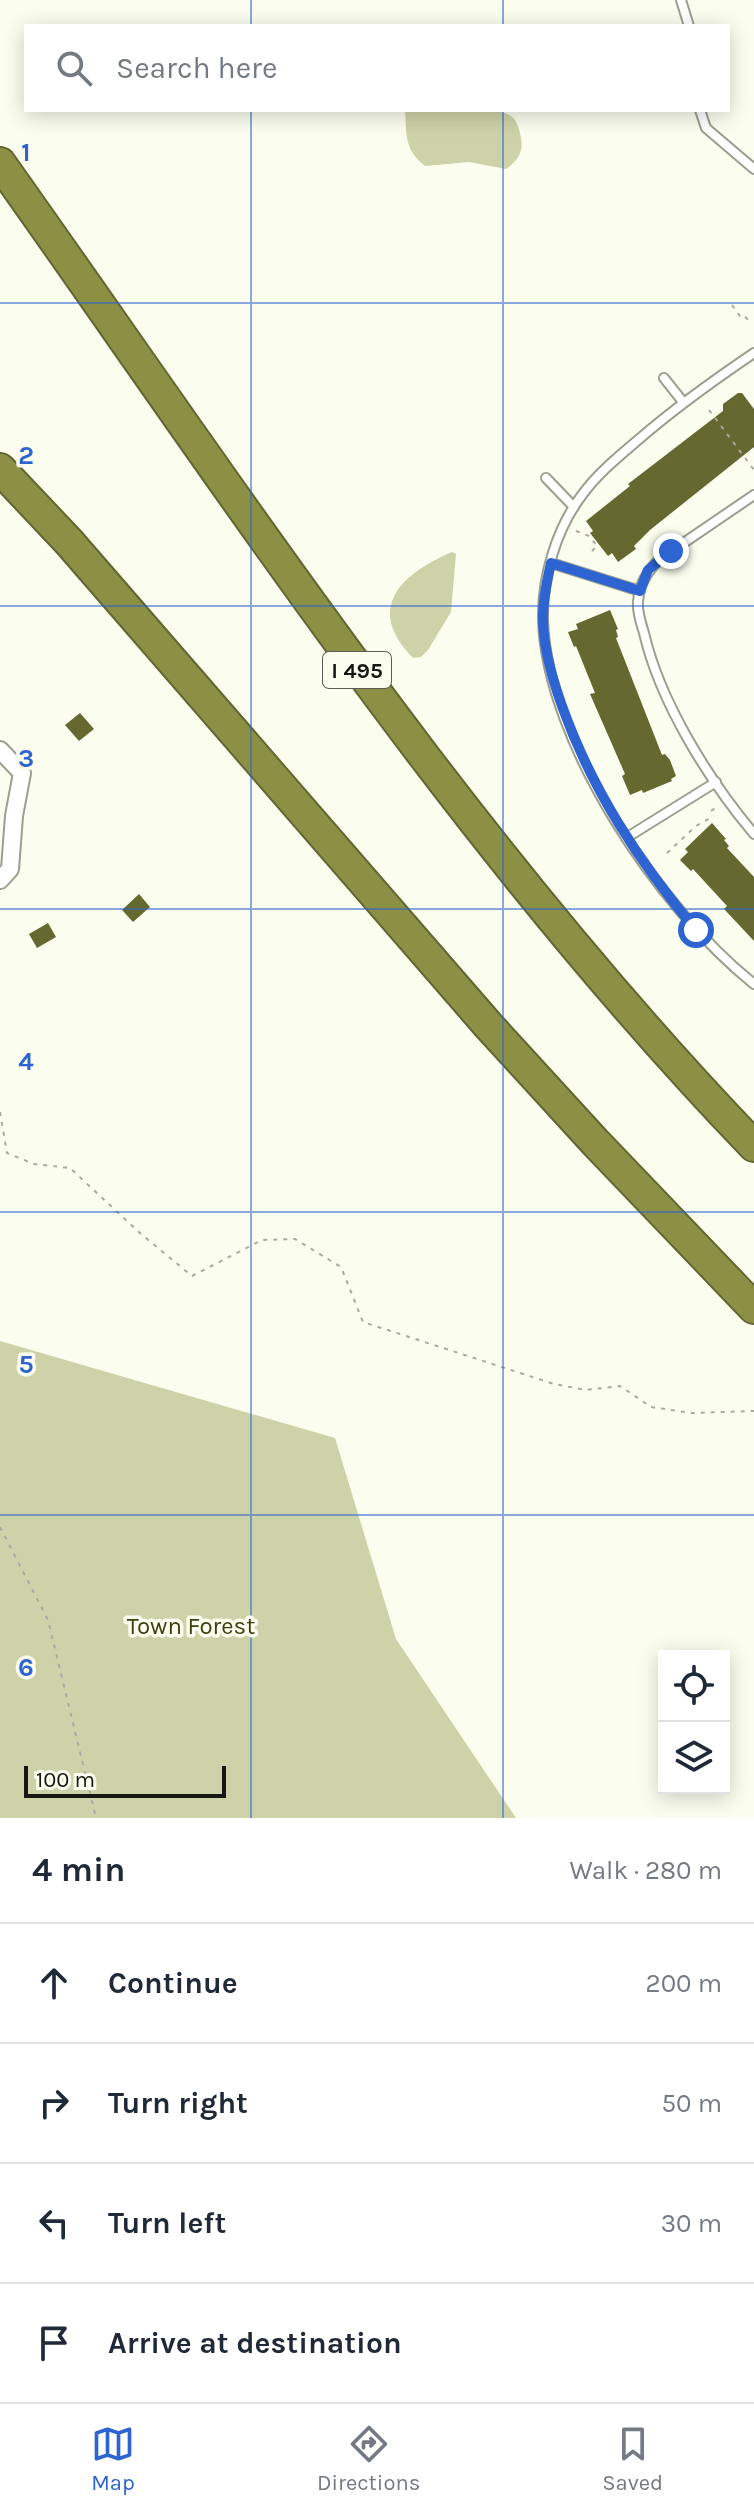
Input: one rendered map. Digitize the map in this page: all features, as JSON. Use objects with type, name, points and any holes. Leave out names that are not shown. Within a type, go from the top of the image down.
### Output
[{"type":"highway","name":"I 495","points":[[0,163],[251,523],[407,737],[588,962],[754,1146]]},
{"type":"highway","points":[[0,469],[69,542],[488,1025],[754,1308]]},
{"type":"street","points":[[0,750],[22,773],[14,816],[10,869],[0,880]]},
{"type":"lane","points":[[681,0],[688,24]]},
{"type":"lane","points":[[701,112],[706,128],[754,169]]},
{"type":"lane","points":[[754,353],[683,402],[601,473],[574,507],[560,534],[551,563],[543,618],[550,673],[592,780],[660,888],[696,930],[754,984]]},
{"type":"lane","points":[[664,378],[683,402]]},
{"type":"lane","points":[[546,478],[574,507]]},
{"type":"lane","points":[[754,495],[648,570],[637,606],[653,662],[677,718],[732,808],[754,834]]},
{"type":"lane","points":[[551,563],[640,591]]},
{"type":"lane","points":[[626,838],[716,782]]},
{"type":"path","points":[[732,305],[752,323]]},
{"type":"path","points":[[709,410],[754,470]]},
{"type":"path","points":[[572,529],[589,536],[597,546],[588,555]]},
{"type":"path","points":[[711,811],[722,803]]},
{"type":"path","points":[[667,853],[696,826],[714,816]]},
{"type":"path","points":[[0,1112],[7,1153],[34,1164],[70,1168],[192,1276],[262,1240],[295,1239],[341,1267],[363,1322],[554,1384],[586,1390],[620,1386],[651,1407],[691,1413],[754,1411]]},
{"type":"path","points":[[0,1527],[48,1620],[96,1818]]},
{"type":"green space","points":[[405,112],[499,112],[511,116],[517,123],[522,143],[516,160],[506,169],[469,162],[425,166],[413,154],[407,135]]},
{"type":"green space","points":[[452,552],[456,554],[451,612],[428,650],[421,657],[413,658],[391,623],[390,608],[395,594],[418,571]]},
{"type":"green space","name":"Town Forest","points":[[0,1341],[335,1438],[396,1639],[516,1818],[0,1818]]},
{"type":"building","points":[[742,393],[754,409],[754,447],[650,530],[634,546],[636,549],[618,562],[612,553],[608,556],[590,533],[593,531],[586,521],[630,486],[628,484],[723,411],[723,404]]},
{"type":"building","points":[[610,610],[618,629],[616,638],[662,755],[665,754],[670,760],[676,776],[672,781],[643,793],[642,790],[630,795],[622,776],[625,774],[590,694],[595,693],[568,632],[578,629],[576,624]]},
{"type":"building","points":[[80,713],[94,729],[79,741],[65,725]]},
{"type":"building","points":[[712,823],[726,839],[727,848],[754,877],[754,941],[724,909],[727,906],[693,869],[691,871],[680,860],[688,852],[685,849]]},
{"type":"building","points":[[139,894],[150,907],[133,922],[122,910]]},
{"type":"building","points":[[48,923],[56,937],[37,948],[29,934]]},
{"type":"route","points":[[671,551],[648,570],[640,591],[551,563],[546,585],[544,635],[550,673],[592,780],[660,888],[696,930]]}]
